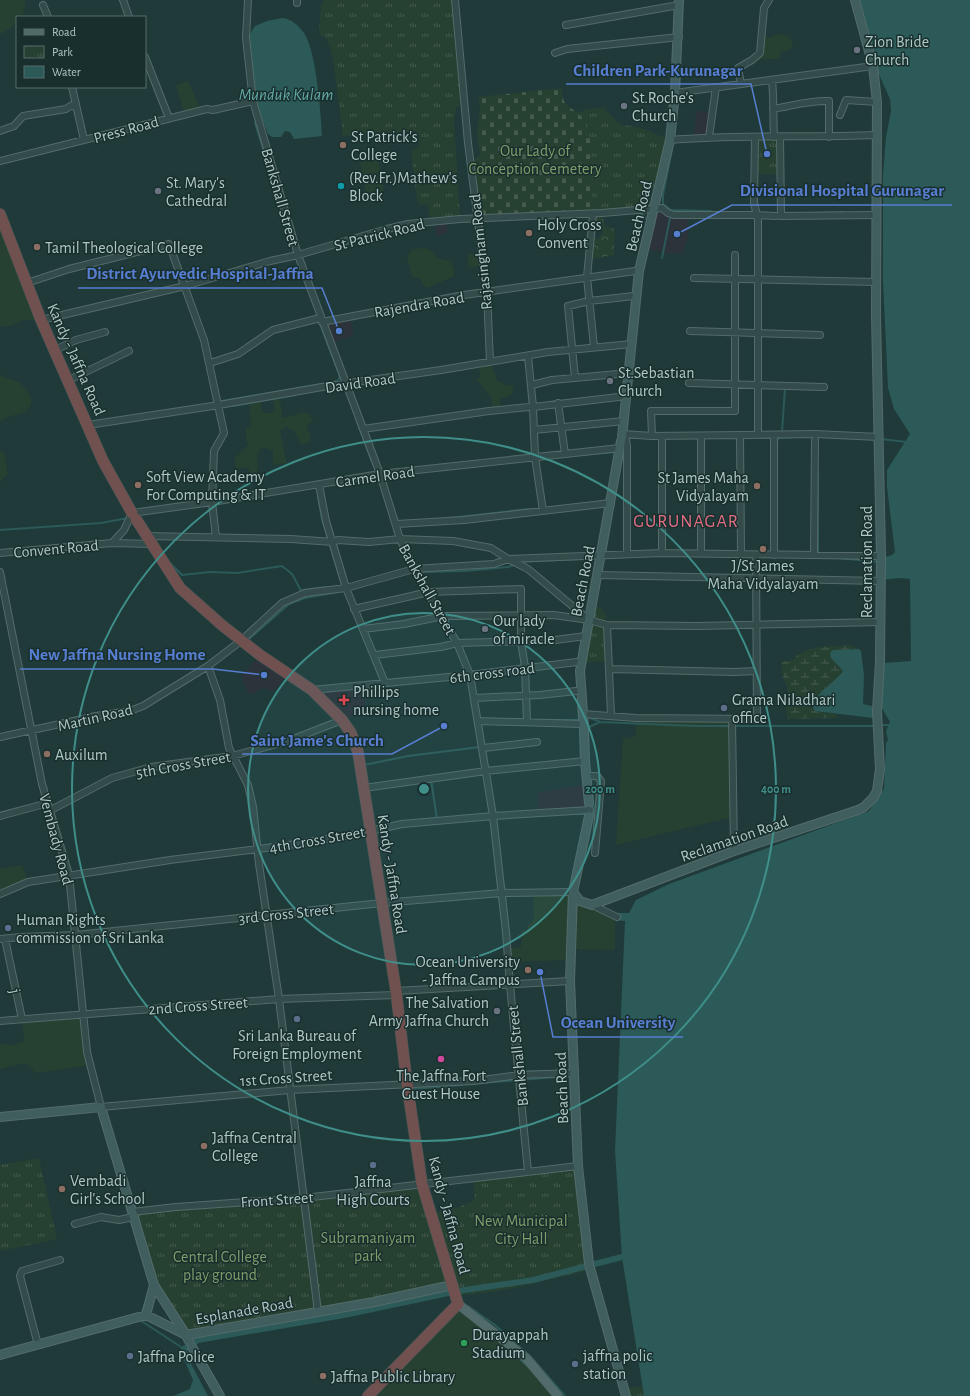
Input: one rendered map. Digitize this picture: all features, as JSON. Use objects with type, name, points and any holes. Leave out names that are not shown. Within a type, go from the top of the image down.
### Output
[{"type":"highway","name":"Kandy - Jaffna Road","points":[[0,218],[41,320],[69,380],[103,461],[134,516],[180,588],[223,626],[260,655],[312,690],[342,720],[351,733],[356,745],[364,788],[396,993],[407,1084],[422,1184],[458,1304]]},
{"type":"highway","points":[[368,1396],[458,1304]]},
{"type":"main road","name":"Reclamation Road","points":[[592,905],[734,851],[848,814],[869,803],[877,791],[880,769],[877,699],[881,622],[881,556],[875,215],[877,102],[873,66],[855,0]]},
{"type":"main road","name":"Beach Road","points":[[626,1396],[589,1266],[578,1166],[570,982],[573,892],[589,809],[583,714],[578,690],[580,671],[602,555],[624,421],[639,271],[670,140],[679,37],[679,2]]},
{"type":"main road","points":[[573,892],[580,901],[592,905]]},
{"type":"main road","name":"1st Cross Street","points":[[0,1117],[101,1107]]},
{"type":"main road","name":"Esplanade Road","points":[[101,1107],[154,1285],[189,1341],[318,1312],[374,1302],[452,1285]]},
{"type":"main road","points":[[142,1317],[154,1285]]},
{"type":"main road","points":[[458,1304],[526,1358],[558,1396]]},
{"type":"main road","points":[[0,1355],[142,1317],[189,1341],[220,1396]]},
{"type":"street","points":[[123,0],[129,16]]},
{"type":"street","name":"Bankshall Street","points":[[248,0],[246,38],[253,101],[298,255],[321,320],[380,474],[397,524],[400,539],[414,569],[443,616],[457,643],[470,675],[479,722],[493,816],[508,949],[510,985],[528,1172]]},
{"type":"street","name":"Rajasingham Road","points":[[455,0],[468,143],[487,292],[490,362]]},
{"type":"street","points":[[740,84],[738,68],[752,60],[760,53],[764,8],[769,0]]},
{"type":"street","points":[[566,25],[679,2]]},
{"type":"street","points":[[43,5],[48,16]]},
{"type":"street","points":[[555,53],[567,49],[679,37]]},
{"type":"street","points":[[146,60],[169,118]]},
{"type":"street","points":[[675,93],[873,66]]},
{"type":"street","points":[[772,80],[774,101],[773,109],[777,137],[781,216],[875,215]]},
{"type":"street","points":[[709,137],[716,87]]},
{"type":"street","points":[[72,88],[84,140]]},
{"type":"street","points":[[840,115],[846,100],[877,102]]},
{"type":"street","name":"Press Road","points":[[0,161],[169,118],[207,109],[213,110],[253,101]]},
{"type":"street","points":[[773,109],[792,106],[798,103],[829,101],[829,137]]},
{"type":"street","points":[[0,131],[14,126],[26,115],[66,109],[72,105],[76,108]]},
{"type":"street","points":[[670,140],[709,137],[829,137],[876,135]]},
{"type":"street","points":[[755,137],[754,203],[759,279],[758,435]]},
{"type":"street","points":[[654,208],[662,208],[668,213],[674,215],[776,216]]},
{"type":"street","name":"St Patrick Road","points":[[41,320],[185,286],[394,227],[429,221],[593,214],[654,208]]},
{"type":"street","points":[[593,214],[587,277],[594,347]]},
{"type":"street","points":[[27,283],[69,269],[169,244],[185,286],[210,363],[224,433],[214,451],[212,502],[216,537]]},
{"type":"street","points":[[652,436],[651,411],[735,411],[735,255]]},
{"type":"street","name":"Rajendra Road","points":[[210,363],[238,354],[273,330],[321,320],[487,292],[635,271]]},
{"type":"street","points":[[694,278],[814,282],[876,282]]},
{"type":"street","points":[[575,378],[568,306],[589,301],[634,296]]},
{"type":"street","points":[[690,331],[820,335]]},
{"type":"street","points":[[55,350],[76,340],[105,332]]},
{"type":"street","name":"David Road","points":[[88,425],[572,349],[632,344]]},
{"type":"street","points":[[69,380],[129,351]]},
{"type":"street","points":[[528,356],[532,386],[531,407],[535,456],[543,511]]},
{"type":"street","points":[[532,386],[552,380],[629,373]]},
{"type":"street","points":[[689,383],[824,386]]},
{"type":"street","points":[[363,429],[489,411],[627,396]]},
{"type":"street","points":[[558,403],[565,454]]},
{"type":"street","points":[[534,430],[561,429],[624,421]]},
{"type":"street","name":"Carmel Road","points":[[134,516],[380,474],[535,456],[565,454],[621,440],[652,436],[774,436],[815,434],[879,437]]},
{"type":"street","points":[[740,435],[741,554]]},
{"type":"street","points":[[774,436],[774,555]]},
{"type":"street","points":[[701,554],[702,438]]},
{"type":"street","points":[[621,440],[627,443],[626,554]]},
{"type":"street","points":[[662,440],[662,554]]},
{"type":"street","points":[[814,554],[815,440]]},
{"type":"street","points":[[319,485],[326,521],[346,588],[375,655],[385,683]]},
{"type":"street","points":[[397,524],[458,520],[611,503]]},
{"type":"street","points":[[112,542],[124,530],[134,516]]},
{"type":"street","name":"Convent Road","points":[[0,553],[112,542],[216,537],[333,542],[338,540],[369,542],[400,539],[453,541],[491,548],[508,559],[528,568],[589,620]]},
{"type":"street","name":"Martin Road","points":[[0,737],[31,732],[96,716],[130,711],[144,706],[208,666],[242,640],[282,603],[305,593],[346,588],[414,569],[490,564],[508,559],[626,554],[814,554],[881,556]]},
{"type":"street","points":[[583,714],[757,720],[756,555]]},
{"type":"street","name":"Vembady Road","points":[[0,572],[42,784],[69,875],[87,1052],[101,1107]]},
{"type":"street","points":[[598,575],[880,581]]},
{"type":"street","points":[[354,609],[429,592],[521,590],[521,641],[525,667],[527,722]]},
{"type":"street","points":[[363,629],[404,624],[443,616],[554,615],[589,620],[607,625],[757,625],[881,622]]},
{"type":"street","points":[[607,625],[611,715]]},
{"type":"street","points":[[375,655],[441,647],[457,643],[555,640],[586,636]]},
{"type":"street","name":"6th cross road","points":[[312,690],[470,675],[525,667],[577,662]]},
{"type":"street","points":[[208,666],[220,700],[226,737],[232,756],[248,785],[251,797],[280,999],[318,1312]]},
{"type":"street","points":[[610,669],[734,672],[756,671]]},
{"type":"street","points":[[474,698],[527,696],[578,690]]},
{"type":"street","name":"5th Cross Street","points":[[50,810],[112,778],[151,768],[232,756],[288,740],[342,720]]},
{"type":"street","points":[[732,720],[734,851]]},
{"type":"street","points":[[479,722],[527,722],[584,727]]},
{"type":"street","points":[[483,748],[538,742]]},
{"type":"street","points":[[364,788],[486,771],[585,761]]},
{"type":"street","points":[[586,776],[597,776],[601,781],[594,853]]},
{"type":"street","points":[[0,816],[48,803]]},
{"type":"street","name":"4th Cross Street","points":[[0,894],[28,882],[170,860],[352,835],[402,824],[589,809]]},
{"type":"street","name":"3rd Cross Street","points":[[3,939],[21,936],[76,935],[382,903],[501,893],[573,892]]},
{"type":"street","points":[[592,905],[617,916]]},
{"type":"street","name":"j","points":[[3,939],[22,1019]]},
{"type":"street","name":"2nd Cross Street","points":[[0,1021],[280,999],[570,982]]},
{"type":"street","name":"1st Cross Street","points":[[101,1107],[290,1090],[474,1081],[519,1075],[574,1072]]},
{"type":"street","points":[[422,1184],[578,1166]]},
{"type":"street","name":"Front Street","points":[[75,1224],[101,1218],[119,1220],[132,1215],[176,1207],[304,1198],[422,1184]]},
{"type":"street","points":[[38,1345],[20,1276],[22,1271],[60,1260]]},
{"type":"shaded area","points":[[696,111],[711,114],[709,137],[694,138]]},
{"type":"shaded area","points":[[654,208],[668,213],[688,215],[688,237],[681,254],[671,254],[645,249]]},
{"type":"shaded area","points":[[447,220],[447,233],[438,236],[436,233],[435,221]]},
{"type":"shaded area","points":[[349,317],[353,336],[329,343],[322,322]]},
{"type":"shaded area","points":[[260,655],[288,673],[275,690],[270,691],[263,687],[253,694],[249,694],[241,677]]},
{"type":"shaded area","name":"Phillips nursing home","points":[[362,685],[366,708],[361,712],[342,720],[312,690]]},
{"type":"shaded area","points":[[587,784],[590,810],[539,814],[537,793]]},
{"type":"green space","points":[[0,0],[24,0],[25,9],[22,16],[16,16],[16,24],[3,33],[0,33]]},
{"type":"green space","points":[[324,0],[455,0],[461,99],[456,109],[454,120],[460,219],[429,221],[428,204],[421,205],[417,200],[411,151],[419,146],[419,137],[416,131],[343,136],[333,58],[327,39],[319,34],[321,6]]},
{"type":"green space","points":[[779,34],[787,36],[792,40],[793,45],[790,50],[780,52],[781,56],[778,59],[752,60],[760,53],[762,40]]},
{"type":"green space","points":[[188,81],[200,108],[184,112],[176,85]]},
{"type":"green space","name":"Our Lady of Conception Cemetery","points":[[562,88],[564,101],[570,108],[582,116],[589,128],[592,165],[593,214],[477,218],[470,159],[477,159],[480,154],[477,135],[480,106],[478,97]]},
{"type":"green space","points":[[604,108],[619,124],[641,128],[670,140],[654,191],[652,189],[645,195],[654,208],[593,214],[590,139],[586,122],[578,113],[587,109]]},
{"type":"green space","points":[[780,137],[780,175],[754,173],[755,139]]},
{"type":"green space","points":[[378,158],[384,191],[366,194],[360,162]]},
{"type":"green space","points":[[602,213],[605,226],[615,229],[614,255],[589,260],[591,237],[599,239],[603,231],[601,228],[592,228],[593,214]]},
{"type":"green space","points":[[0,220],[41,320],[23,320],[10,326],[0,326]]},
{"type":"green space","points":[[424,248],[432,251],[438,258],[451,261],[454,276],[429,288],[424,286],[421,279],[412,277],[407,257],[412,249]]},
{"type":"green space","points":[[472,253],[482,255],[483,265],[471,268],[468,266],[468,254]]},
{"type":"green space","points":[[490,362],[498,382],[501,382],[507,386],[511,385],[514,388],[511,395],[500,399],[501,410],[492,411],[492,399],[477,380],[481,375],[479,370],[481,363]]},
{"type":"green space","points":[[0,375],[16,381],[25,388],[31,398],[31,405],[26,412],[0,421]]},
{"type":"green space","points":[[279,395],[283,418],[305,412],[310,415],[313,421],[306,426],[310,434],[310,441],[303,445],[299,441],[295,432],[286,427],[280,431],[287,463],[273,465],[273,451],[267,448],[261,449],[257,454],[258,469],[255,473],[250,474],[248,467],[237,469],[235,465],[235,458],[248,445],[246,429],[251,425],[249,400],[262,398],[261,406],[264,413],[271,413],[275,408],[272,396]]},
{"type":"green space","points":[[0,451],[4,452],[8,474],[0,481]]},
{"type":"green space","points":[[595,606],[602,609],[606,616],[609,661],[582,662]]},
{"type":"green space","points":[[851,645],[859,649],[850,649],[836,665],[843,671],[814,700],[812,705],[815,711],[836,714],[837,718],[788,719],[785,704],[789,702],[789,696],[782,673],[782,662],[793,660],[805,651],[820,647]]},
{"type":"green space","points":[[636,718],[732,720],[732,817],[616,845],[623,739],[636,736]]},
{"type":"green space","points":[[22,865],[28,882],[0,894],[0,869]]},
{"type":"green space","points":[[573,892],[580,901],[615,914],[615,950],[571,949],[570,960],[509,962],[508,949],[521,947],[522,931],[528,930],[528,925],[534,919],[533,893]]},
{"type":"green space","points":[[83,1014],[90,1065],[36,1073],[25,1063],[0,1069],[0,1044],[13,1045],[23,1042],[22,1019]]},
{"type":"green space","points":[[39,1158],[57,1239],[0,1251],[0,1165]]},
{"type":"green space","points":[[578,1166],[590,1270],[505,1290],[456,1296],[453,1285],[186,1335],[154,1285],[132,1212],[304,1198],[422,1184],[431,1214],[459,1207],[473,1201],[475,1195],[473,1179]]},
{"type":"green space","name":"Durayappah Stadium","points":[[458,1304],[526,1358],[558,1396],[368,1396]]},
{"type":"green space","points":[[642,1386],[644,1396],[626,1396],[624,1389]]},
{"type":"water","points":[[860,0],[970,0],[970,1396],[644,1396],[622,1257],[615,1151],[625,921],[616,920],[617,913],[629,913],[636,900],[669,884],[869,811],[884,789],[886,743],[888,740],[886,731],[890,722],[880,705],[884,663],[911,661],[910,579],[899,578],[881,580],[882,558],[892,555],[895,552],[887,487],[887,470],[910,434],[894,409],[888,388],[883,281],[883,175],[886,137],[891,111],[890,99],[877,70]]},
{"type":"water","name":"Munduk Kulam","points":[[282,18],[292,21],[297,25],[304,33],[308,41],[315,67],[322,136],[294,139],[290,132],[285,131],[281,137],[272,137],[268,134],[255,102],[248,37],[255,26],[267,21]]},
{"type":"water","points":[[859,649],[861,651],[864,675],[863,704],[872,706],[873,718],[815,711],[813,707],[814,702],[818,696],[843,671],[831,658],[830,653],[833,650]]},
{"type":"water","points":[[188,1358],[208,1396],[173,1396],[190,1389],[193,1380],[184,1359]]},
{"type":"waterway","points":[[255,123],[275,187]]},
{"type":"waterway","points":[[774,139],[796,139]]},
{"type":"waterway","points":[[672,149],[663,195],[663,204],[671,210],[711,211]]},
{"type":"waterway","points":[[810,213],[844,212]]},
{"type":"waterway","points":[[632,213],[642,214],[648,222]]},
{"type":"waterway","points":[[662,258],[670,218]]},
{"type":"waterway","points":[[718,218],[728,218]]},
{"type":"waterway","points":[[761,291],[761,349]]},
{"type":"waterway","points":[[222,401],[338,381],[340,377],[320,324]]},
{"type":"waterway","points":[[780,432],[782,432],[785,388]]},
{"type":"waterway","points":[[233,406],[296,395]]},
{"type":"waterway","points":[[760,432],[761,419]]},
{"type":"waterway","points":[[357,422],[372,462]]},
{"type":"waterway","points":[[776,441],[779,438],[797,437]]},
{"type":"waterway","points":[[626,438],[636,438]]},
{"type":"waterway","points":[[762,438],[772,438],[772,440]]},
{"type":"waterway","points":[[881,439],[907,442]]},
{"type":"waterway","points":[[580,455],[616,452]]},
{"type":"waterway","points":[[818,473],[818,552]]},
{"type":"waterway","points":[[318,496],[322,519],[342,585],[339,587]]},
{"type":"waterway","points":[[440,519],[529,509]]},
{"type":"waterway","points":[[0,530],[101,523],[128,518]]},
{"type":"waterway","points":[[777,531],[777,552]]},
{"type":"waterway","points":[[658,556],[674,556]]},
{"type":"waterway","points":[[838,558],[879,562]]},
{"type":"waterway","points":[[520,562],[578,559]]},
{"type":"waterway","points":[[170,563],[182,575],[210,572],[237,573],[282,566],[292,574],[305,598],[338,592]]},
{"type":"waterway","points":[[421,572],[465,571],[508,567],[514,565]]},
{"type":"waterway","points":[[303,590],[326,587]]},
{"type":"waterway","points":[[248,640],[289,604],[305,598]]},
{"type":"waterway","points":[[401,627],[410,626]]},
{"type":"waterway","points":[[578,704],[579,721]]},
{"type":"waterway","points":[[588,717],[600,722],[695,726],[876,726]]},
{"type":"waterway","points":[[549,720],[580,720]]},
{"type":"waterway","points":[[587,728],[600,722]]},
{"type":"waterway","points":[[882,725],[889,725]]},
{"type":"waterway","points":[[364,765],[408,756],[480,747]]},
{"type":"waterway","points":[[431,780],[437,819]]},
{"type":"waterway","points":[[591,805],[595,806],[596,811],[592,814]]},
{"type":"waterway","points":[[574,814],[587,814]]},
{"type":"waterway","points":[[521,1069],[521,1072],[543,1071]]},
{"type":"waterway","points":[[482,1083],[557,1077]]},
{"type":"waterway","points":[[412,1089],[462,1085]]},
{"type":"waterway","points":[[120,1183],[137,1240]]},
{"type":"waterway","points":[[186,1359],[184,1349],[198,1340],[344,1315],[458,1291],[533,1280],[622,1257]]},
{"type":"waterway","points":[[141,1315],[148,1294]]},
{"type":"waterway","points":[[468,1306],[495,1325],[531,1357],[565,1396]]},
{"type":"waterway","points":[[140,1320],[184,1349]]},
{"type":"waterway","points":[[511,1351],[527,1366]]},
{"type":"place","name":"Zion Bride Church","points":[[857,50]]},
{"type":"place","name":"St.Roche's Church","points":[[624,106]]},
{"type":"place","name":"St Patrick's College","points":[[343,145]]},
{"type":"place","name":"Children Park-Kurunagar","points":[[767,154]]},
{"type":"place","name":"(Rev.Fr.)Mathew's Block","points":[[341,186]]},
{"type":"place","name":"St. Mary's Cathedral","points":[[158,191]]},
{"type":"place","name":"Holy Cross Convent","points":[[529,233]]},
{"type":"place","name":"Divisional Hospital Gurunagar","points":[[677,234]]},
{"type":"place","name":"Tamil Theological College","points":[[37,247]]},
{"type":"place","name":"District Ayurvedic Hospital-Jaffna","points":[[339,331]]},
{"type":"place","name":"St.Sebastian Church","points":[[610,381]]},
{"type":"place","name":"Soft View Academy For Computing & IT","points":[[138,485]]},
{"type":"place","name":"St James Maha Vidyalayam","points":[[757,486]]},
{"type":"place","name":"J/St James Maha Vidyalayam","points":[[763,549]]},
{"type":"place","name":"Our lady of miracle","points":[[485,629]]},
{"type":"place","name":"New Jaffna Nursing Home","points":[[264,675]]},
{"type":"place","name":"Phillips nursing home","points":[[344,700]]},
{"type":"place","name":"Grama Niladhari office","points":[[724,708]]},
{"type":"place","name":"Saint Jame's Church","points":[[444,726]]},
{"type":"place","name":"Auxilum","points":[[47,754]]},
{"type":"place","name":"Human Rights commission of Sri Lanka","points":[[8,928]]},
{"type":"place","name":"Ocean University - Jaffna Campus","points":[[528,970]]},
{"type":"place","name":"Ocean University","points":[[540,972]]},
{"type":"place","name":"The Salvation Army Jaffna Church","points":[[497,1011]]},
{"type":"place","name":"Sri Lanka Bureau of Foreign Employment","points":[[297,1019]]},
{"type":"place","name":"The Jaffna Fort Guest House","points":[[441,1059]]},
{"type":"place","name":"Jaffna Central College","points":[[204,1146]]},
{"type":"place","name":"Jaffna High Courts","points":[[373,1165]]},
{"type":"place","name":"Vembadi Girl's School","points":[[62,1189]]},
{"type":"place","name":"Durayappah Stadium","points":[[464,1343]]},
{"type":"place","name":"Jaffna Police","points":[[130,1356]]},
{"type":"place","name":"jaffna polic station","points":[[575,1364]]},
{"type":"place","name":"Jaffna Public Library","points":[[323,1376]]},
{"type":"district","name":"GURUNAGAR","points":[[686,521]]},
{"type":"park label","name":"New Municipal City Hall","points":[[521,1229]]},
{"type":"park label","name":"Subramaniyam park","points":[[368,1246]]},
{"type":"park label","name":"Central College play ground","points":[[220,1265]]}]
